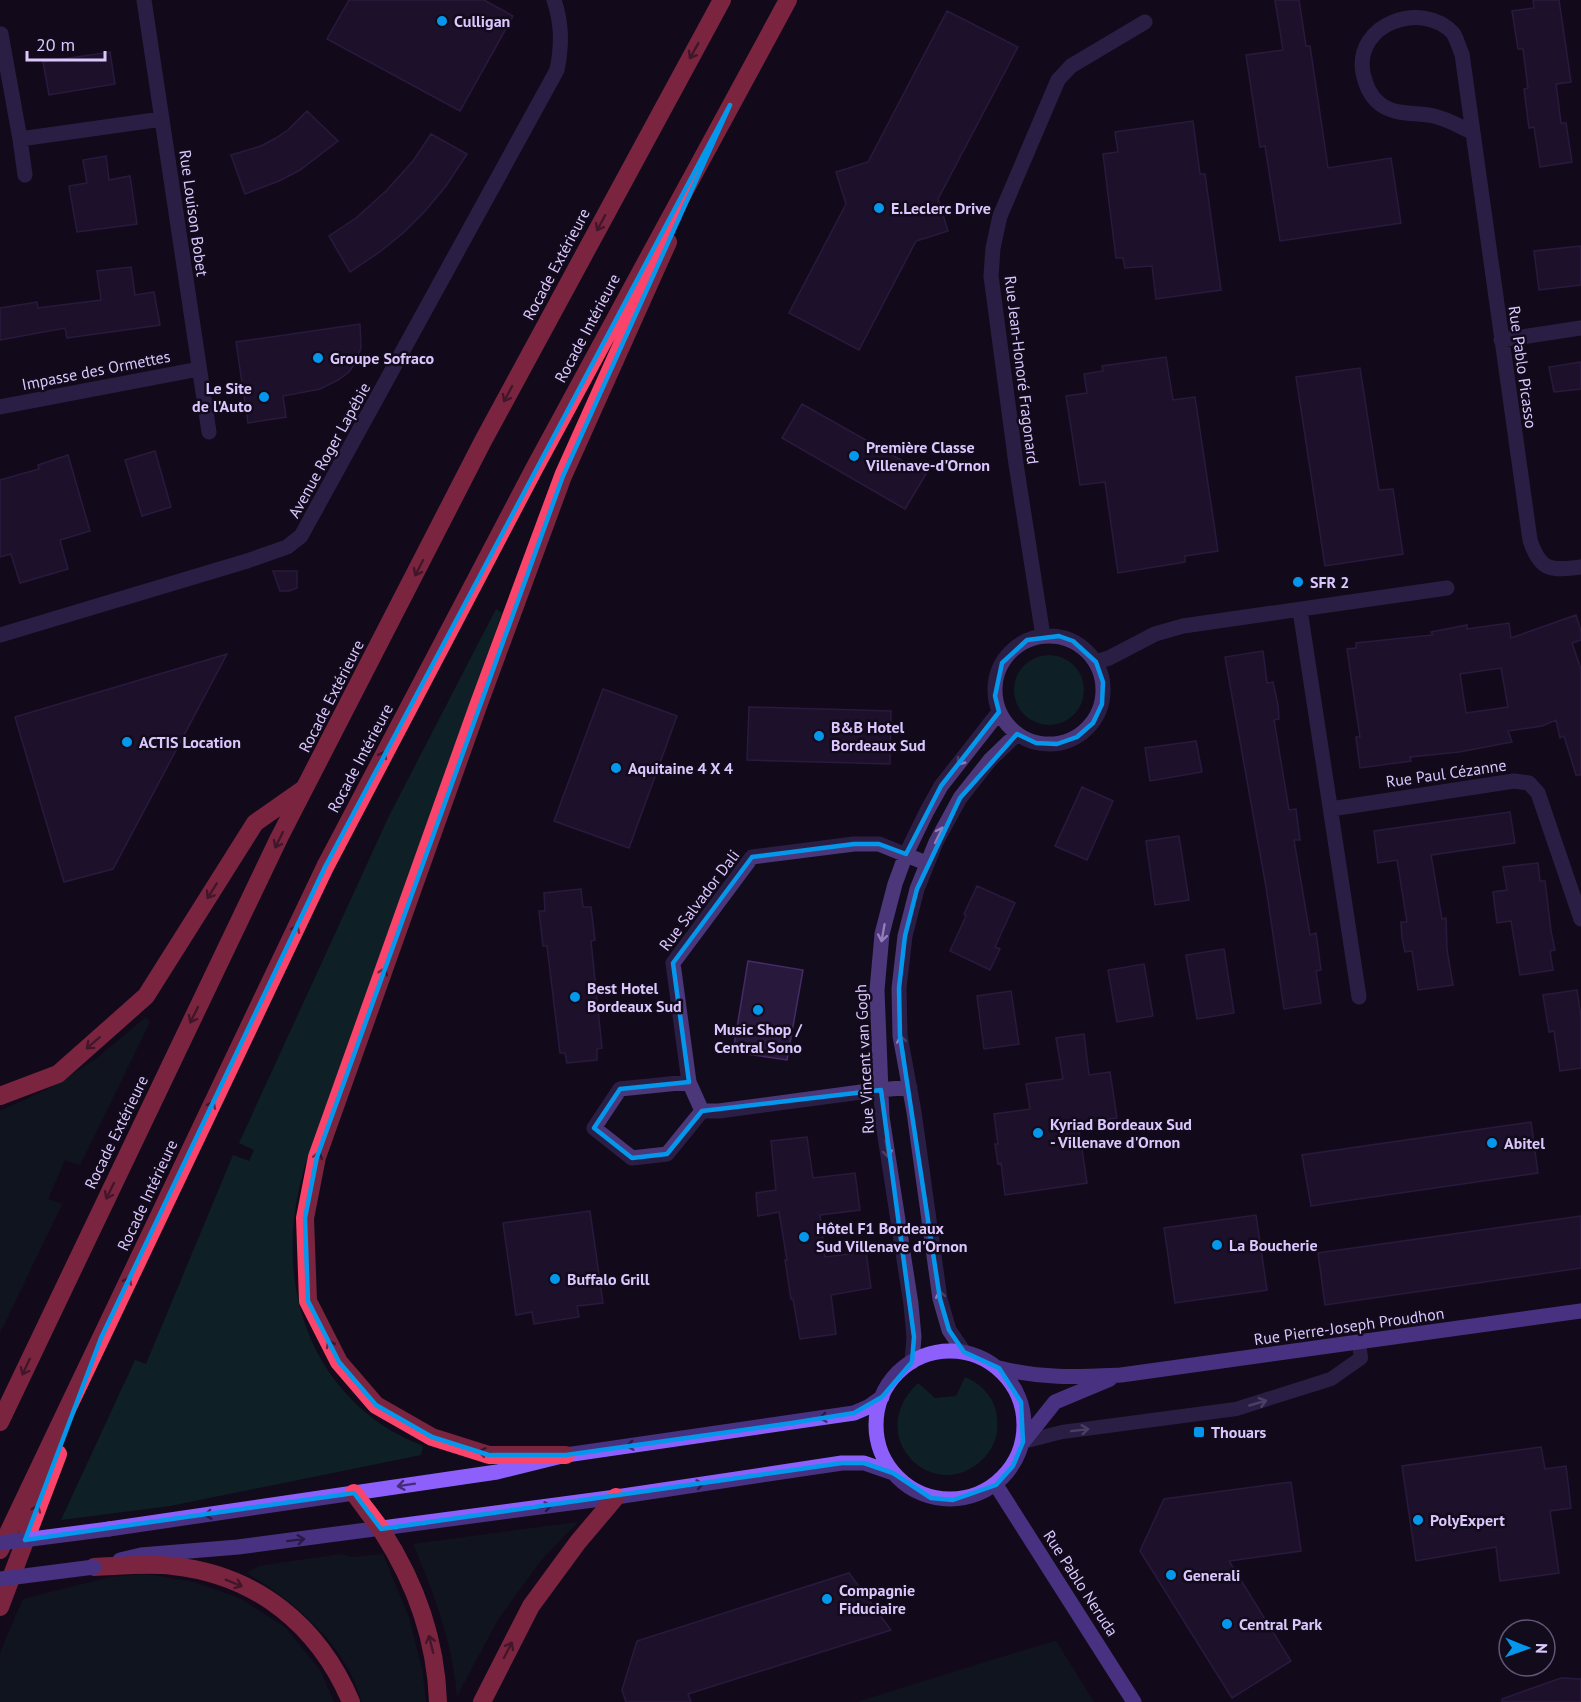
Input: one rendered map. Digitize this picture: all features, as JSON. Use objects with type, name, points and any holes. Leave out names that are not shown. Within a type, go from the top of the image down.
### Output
[{"type":"highway","name":"Rocade Extérieure","points":[[0,1422],[274,848],[483,441],[722,0]]},
{"type":"highway","name":"Rocade Intérieure","points":[[0,1550],[325,867],[535,467],[788,0]]},
{"type":"highway","points":[[567,1455],[489,1455],[432,1437],[376,1405],[339,1362],[308,1301],[305,1218],[317,1157],[489,674],[563,476],[730,105]]},
{"type":"highway","points":[[0,1096],[58,1074],[146,996],[255,823],[306,788]]},
{"type":"highway","points":[[0,1607],[101,1338]]},
{"type":"highway","points":[[354,1493],[397,1555],[419,1605],[432,1646],[438,1702]]},
{"type":"highway","points":[[482,1702],[531,1606],[578,1542],[616,1497]]},
{"type":"highway","points":[[94,1567],[171,1566],[207,1572],[248,1588],[288,1613],[320,1646],[340,1676],[351,1702]]},
{"type":"main road","name":"Rue Pierre-Joseph Proudhon","points":[[999,1368],[1026,1375],[1050,1377],[1121,1375],[1581,1311]]},
{"type":"main road","points":[[937,1352],[964,1352],[982,1358],[999,1368],[1012,1384],[1021,1402],[1025,1422],[1023,1442],[1013,1466],[996,1485],[976,1496],[953,1500],[931,1498],[910,1488],[893,1473],[882,1456],[877,1436],[876,1416],[882,1397],[894,1377],[912,1362],[937,1352]]},
{"type":"main road","name":"Rue Pierre-Joseph Proudhon","points":[[1023,1442],[1055,1402],[1121,1375]]},
{"type":"main road","points":[[0,1543],[497,1472],[567,1455],[854,1413],[882,1397]]},
{"type":"main road","points":[[0,1579],[94,1567],[141,1556],[238,1547],[381,1529],[842,1463],[864,1463],[893,1473]]},
{"type":"main road","name":"Rue Pablo Neruda","points":[[996,1485],[1134,1702]]},
{"type":"street","name":"Rue Louison Bobet","points":[[144,0],[209,432]]},
{"type":"street","name":"Avenue Roger Lapébie","points":[[0,635],[247,561],[286,547],[301,536],[557,70],[562,49],[561,30],[554,0]]},
{"type":"street","name":"Rue Pablo Picasso","points":[[1472,132],[1443,119],[1400,113],[1381,105],[1366,88],[1362,66],[1364,47],[1374,32],[1388,20],[1407,16],[1423,16],[1438,20],[1453,33],[1462,54],[1530,540],[1535,555],[1544,566],[1552,570],[1581,567]]},
{"type":"street","name":"Rue Jean-Honoré Fragonard","points":[[1043,636],[1000,354],[991,276],[993,248],[1000,216],[1058,80],[1071,66],[1088,58],[1144,22]]},
{"type":"street","points":[[1,34],[25,174]]},
{"type":"street","points":[[20,139],[162,119]]},
{"type":"street","points":[[1501,340],[1581,328]]},
{"type":"street","name":"Impasse des Ormettes","points":[[0,407],[199,369]]},
{"type":"street","points":[[1096,662],[1109,658],[1155,634],[1174,629],[1447,588]]},
{"type":"street","points":[[1300,610],[1359,997]]},
{"type":"street","points":[[1043,636],[1059,636],[1073,641],[1086,650],[1096,662],[1103,682],[1102,704],[1093,723],[1077,737],[1057,744],[1036,743],[1017,734],[1006,724],[999,712],[995,696],[996,679],[1002,663],[1013,650],[1027,640],[1043,636]]},
{"type":"street","name":"Rue Vincent van Gogh","points":[[912,1362],[914,1337],[911,1304],[882,1117],[877,990],[882,934],[895,884],[906,854],[941,786],[999,712]]},
{"type":"street","points":[[964,1352],[949,1330],[940,1299],[910,1087],[900,1036],[899,988],[904,936],[926,863],[960,798],[990,760],[1017,734]]},
{"type":"street","name":"Rue Paul Cézanne","points":[[1331,809],[1514,781],[1528,783],[1538,793],[1581,919]]},
{"type":"street","name":"Rue Salvador Dali","points":[[702,1111],[689,1082],[673,963],[752,857],[854,844],[879,844],[926,863]]},
{"type":"street","points":[[689,1082],[620,1089],[594,1128],[632,1158],[667,1154],[702,1111],[720,1111],[910,1087]]},
{"type":"lane","points":[[1023,1442],[1062,1432],[1236,1409],[1287,1394],[1331,1379],[1354,1363],[1361,1358],[1359,1343]]},
{"type":"highlighted area","points":[[730,105],[563,476],[317,1157],[305,1218],[308,1301],[339,1362],[376,1405],[432,1437],[489,1455],[566,1455],[792,1423],[854,1413],[882,1397],[912,1362],[914,1337],[881,1090],[702,1111],[667,1154],[632,1158],[594,1128],[620,1089],[689,1082],[673,963],[752,857],[854,844],[879,844],[906,854],[941,786],[999,712],[995,696],[1002,663],[1027,640],[1059,636],[1073,641],[1096,662],[1103,682],[1102,704],[1093,723],[1077,737],[1057,744],[1036,743],[1017,734],[960,798],[917,889],[905,936],[899,988],[900,1036],[940,1299],[949,1330],[964,1352],[999,1368],[1021,1402],[1023,1442],[1013,1466],[996,1485],[953,1500],[931,1498],[893,1473],[864,1463],[842,1463],[381,1529],[354,1493],[25,1540],[101,1338],[325,867]]},
{"type":"shaded area","points":[[496,609],[502,613],[305,1165],[294,1219],[295,1281],[301,1311],[311,1339],[325,1365],[343,1390],[364,1411],[390,1430],[423,1446],[421,1455],[170,1506],[61,1520],[135,1360],[146,1364],[233,1155],[249,1161],[254,1150],[239,1143],[389,816]]},
{"type":"shaded area","points":[[1042,655],[1056,655],[1069,661],[1078,670],[1084,683],[1082,703],[1074,715],[1056,725],[1042,725],[1029,719],[1020,710],[1014,697],[1014,683],[1020,670],[1029,661]]},
{"type":"shaded area","points":[[146,1017],[150,1022],[80,1165],[65,1160],[48,1199],[62,1204],[0,1333],[0,1111],[48,1089],[96,1059]]},
{"type":"shaded area","points":[[965,1377],[982,1388],[994,1405],[997,1424],[993,1446],[982,1460],[963,1472],[943,1475],[925,1470],[911,1459],[901,1443],[897,1424],[903,1403],[918,1383],[935,1398],[956,1396]]},
{"type":"shaded area","points":[[578,1522],[542,1559],[497,1621],[457,1696],[447,1638],[413,1544]]},
{"type":"shaded area","points":[[341,1554],[352,1557],[383,1554],[409,1618],[422,1669],[426,1702],[362,1702],[341,1656],[318,1628],[292,1604],[247,1573],[259,1566]]},
{"type":"shaded area","points":[[145,1574],[194,1582],[239,1598],[285,1627],[320,1670],[334,1702],[0,1702],[0,1653],[23,1599],[111,1577]]},
{"type":"shaded area","points":[[1056,1641],[1094,1702],[857,1702],[1031,1648]]},
{"type":"building","points":[[349,0],[484,0],[513,16],[460,111],[327,39]]},
{"type":"building","points":[[1275,0],[1299,0],[1306,46],[1310,46],[1328,168],[1391,158],[1401,223],[1280,241],[1265,146],[1260,147],[1246,55],[1283,50]]},
{"type":"building","points":[[1533,0],[1559,0],[1571,82],[1556,84],[1561,123],[1566,123],[1572,162],[1540,167],[1534,127],[1529,128],[1524,89],[1528,88],[1523,49],[1518,49],[1512,11],[1534,8]]},
{"type":"building","points":[[947,11],[1018,47],[938,199],[948,231],[916,241],[859,350],[789,313],[846,204],[836,172],[868,162]]},
{"type":"building","points":[[110,52],[115,84],[49,95],[43,62]]},
{"type":"building","points":[[307,111],[338,141],[300,170],[245,194],[231,155],[261,146],[276,138],[288,130]]},
{"type":"building","points":[[1193,121],[1200,174],[1205,174],[1221,290],[1156,299],[1152,266],[1125,268],[1123,258],[1116,258],[1103,154],[1118,152],[1115,132]]},
{"type":"building","points":[[431,134],[467,154],[446,186],[425,211],[381,251],[350,272],[329,236],[356,218],[386,191],[413,161]]},
{"type":"building","points":[[106,156],[109,180],[130,176],[137,224],[77,232],[69,186],[87,183],[83,160]]},
{"type":"building","points":[[1581,246],[1581,285],[1539,290],[1534,251]]},
{"type":"building","points":[[131,267],[135,295],[154,292],[160,325],[67,338],[65,328],[0,340],[0,308],[37,302],[38,308],[101,300],[97,271]]},
{"type":"building","points":[[360,324],[361,348],[349,372],[320,389],[283,396],[286,417],[248,423],[236,342]]},
{"type":"building","points":[[1166,357],[1173,400],[1195,397],[1218,551],[1185,556],[1185,562],[1118,573],[1105,482],[1080,485],[1066,396],[1087,393],[1084,374],[1103,371],[1102,366]]},
{"type":"building","points":[[1581,362],[1581,389],[1554,392],[1549,367]]},
{"type":"building","points":[[1360,368],[1379,490],[1393,489],[1403,554],[1325,566],[1296,377]]},
{"type":"building","name":"Première Classe Villenave-d'Ornon","points":[[802,404],[926,474],[905,509],[782,438]]},
{"type":"building","points":[[155,451],[171,507],[142,516],[125,460]]},
{"type":"building","points":[[68,455],[90,531],[60,540],[68,569],[20,583],[11,554],[0,557],[0,480],[39,469],[38,465]]},
{"type":"building","points":[[273,571],[297,571],[297,588],[280,591]]},
{"type":"building","points":[[1576,615],[1581,640],[1572,643],[1581,669],[1581,775],[1576,775],[1564,736],[1560,738],[1556,720],[1542,726],[1508,731],[1512,742],[1459,752],[1410,757],[1411,761],[1360,768],[1356,737],[1360,737],[1347,649],[1356,648],[1356,643],[1433,635],[1431,632],[1467,625],[1467,629],[1509,623],[1511,638]],"holes":[[[1501,668],[1508,707],[1466,713],[1460,674]]]},
{"type":"building","points":[[1263,651],[1267,683],[1273,682],[1278,705],[1279,719],[1274,720],[1289,810],[1296,809],[1300,840],[1294,840],[1310,935],[1316,933],[1321,970],[1316,971],[1321,1003],[1284,1009],[1266,887],[1225,657]]},
{"type":"building","points":[[227,654],[113,869],[64,882],[15,717]]},
{"type":"building","name":"Aquitaine 4 X 4","points":[[603,689],[677,716],[629,848],[554,821]]},
{"type":"building","name":"B&B Hotel Bordeaux Sud","points":[[749,707],[891,711],[890,764],[747,760]]},
{"type":"building","points":[[1196,741],[1202,772],[1150,781],[1145,748]]},
{"type":"building","points":[[1082,787],[1113,801],[1087,860],[1055,846]]},
{"type":"building","points":[[1510,812],[1515,843],[1431,855],[1442,919],[1446,918],[1447,950],[1453,985],[1418,990],[1412,951],[1405,952],[1402,938],[1401,922],[1407,922],[1397,860],[1378,863],[1374,831]]},
{"type":"building","points":[[1179,836],[1189,900],[1155,905],[1146,841]]},
{"type":"building","points":[[1538,863],[1540,881],[1545,881],[1555,950],[1550,951],[1553,970],[1520,975],[1511,921],[1497,923],[1493,892],[1507,890],[1503,867]]},
{"type":"building","points":[[977,886],[1015,903],[995,947],[1000,949],[990,970],[950,951]]},
{"type":"building","name":"Best Hotel Bordeaux Sud","points":[[581,889],[583,907],[591,907],[595,940],[591,941],[602,1048],[597,1049],[597,1060],[567,1063],[565,1053],[560,1053],[547,946],[543,946],[539,911],[545,911],[544,893]]},
{"type":"building","points":[[1224,949],[1234,1013],[1197,1019],[1186,955]]},
{"type":"building","points":[[748,961],[803,970],[787,1060],[733,1052]]},
{"type":"building","points":[[1144,964],[1153,1016],[1117,1022],[1108,970]]},
{"type":"building","points":[[1577,990],[1581,1017],[1581,1068],[1560,1071],[1554,1031],[1549,1032],[1543,995]]},
{"type":"building","points":[[1011,991],[1019,1044],[984,1049],[977,996]]},
{"type":"building","name":"Kyriad Bordeaux Sud - Villenave d'Ornon","points":[[1084,1034],[1089,1075],[1110,1072],[1117,1118],[1078,1123],[1087,1183],[1005,1195],[1001,1163],[998,1164],[995,1144],[998,1144],[994,1114],[1030,1109],[1026,1084],[1063,1079],[1056,1038]]},
{"type":"building","points":[[1531,1122],[1538,1173],[1311,1206],[1302,1155]]},
{"type":"building","name":"Hôtel F1 Bordeaux Sud Villenave d'Ornon","points":[[807,1137],[813,1178],[855,1173],[860,1210],[820,1215],[825,1257],[866,1252],[871,1288],[831,1295],[836,1334],[800,1339],[793,1299],[791,1299],[779,1212],[758,1216],[756,1193],[776,1190],[771,1141]]},
{"type":"building","name":"Buffalo Grill","points":[[590,1211],[603,1303],[577,1306],[579,1317],[534,1324],[532,1312],[516,1315],[503,1223]]},
{"type":"building","name":"La Boucherie","points":[[1256,1215],[1267,1290],[1175,1303],[1164,1228]]},
{"type":"building","points":[[1581,1216],[1581,1268],[1325,1305],[1318,1253]]},
{"type":"building","points":[[1541,1447],[1545,1469],[1566,1466],[1571,1508],[1550,1511],[1559,1573],[1500,1581],[1496,1547],[1416,1561],[1402,1466]]},
{"type":"building","name":"Central Park","points":[[1291,1482],[1301,1551],[1229,1561],[1291,1661],[1232,1698],[1140,1551],[1164,1499]]},
{"type":"building","points":[[849,1573],[891,1630],[688,1694],[691,1702],[626,1702],[622,1690],[637,1641]]},
{"type":"building","points":[[1561,1678],[1581,1679],[1581,1702],[1502,1702],[1502,1699]]},
{"type":"place","name":"Culligan","points":[[442,21]]},
{"type":"place","name":"E.Leclerc Drive","points":[[879,208]]},
{"type":"place","name":"Groupe Sofraco","points":[[318,358]]},
{"type":"place","name":"Le Site de l'Auto","points":[[264,397]]},
{"type":"place","name":"Première Classe Villenave-d'Ornon","points":[[854,456]]},
{"type":"place","name":"SFR 2","points":[[1298,582]]},
{"type":"place","name":"B&B Hotel Bordeaux Sud","points":[[819,736]]},
{"type":"place","name":"ACTIS Location","points":[[127,742]]},
{"type":"place","name":"Aquitaine 4 X 4","points":[[616,768]]},
{"type":"place","name":"Best Hotel Bordeaux Sud","points":[[575,997]]},
{"type":"place","name":"Music Shop / Central Sono","points":[[758,1010]]},
{"type":"place","name":"Kyriad Bordeaux Sud - Villenave d'Ornon","points":[[1038,1133]]},
{"type":"place","name":"Abitel","points":[[1492,1143]]},
{"type":"place","name":"Hôtel F1 Bordeaux Sud Villenave d'Ornon","points":[[804,1237]]},
{"type":"place","name":"La Boucherie","points":[[1217,1245]]},
{"type":"place","name":"Buffalo Grill","points":[[555,1279]]},
{"type":"place","name":"Thouars","points":[[1199,1432]]},
{"type":"place","name":"PolyExpert","points":[[1418,1520]]},
{"type":"place","name":"Generali","points":[[1171,1575]]},
{"type":"place","name":"Compagnie Fiduciaire","points":[[827,1599]]},
{"type":"place","name":"Central Park","points":[[1227,1624]]}]
